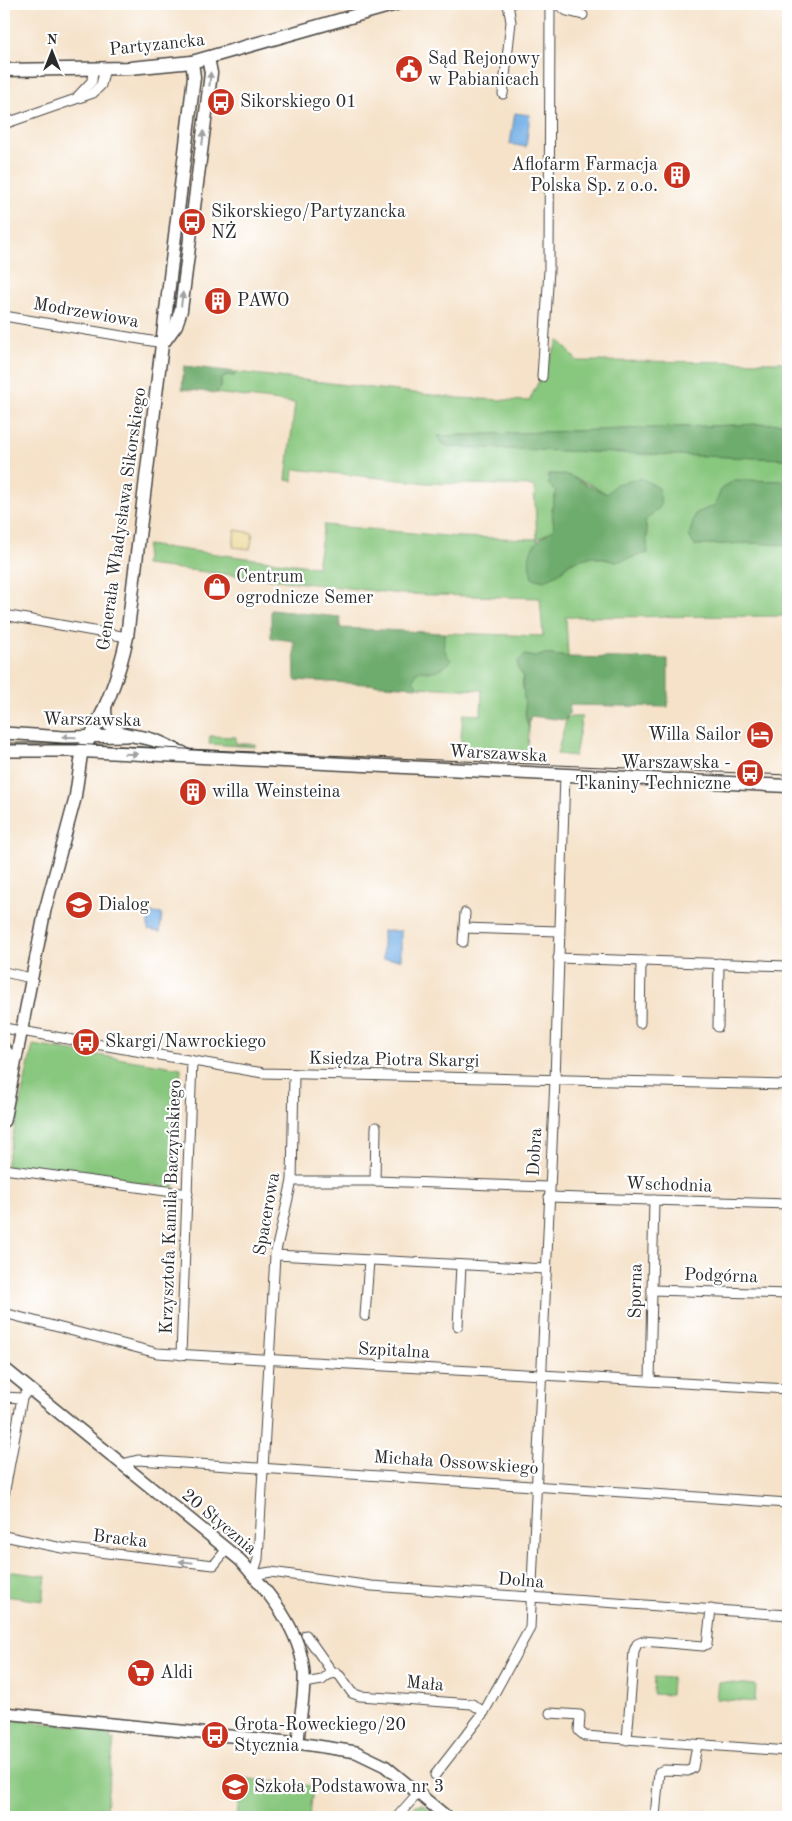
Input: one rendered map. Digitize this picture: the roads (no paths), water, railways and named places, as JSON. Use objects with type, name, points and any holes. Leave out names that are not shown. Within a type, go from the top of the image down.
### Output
[{"type":"main road","name":"Partyzancka","points":[[4,70],[99,68],[192,62],[396,4]]},
{"type":"main road","name":"Generała Władysława Sikorskiego","points":[[163,343],[176,325],[181,310],[211,73],[208,58]]},
{"type":"main road","name":"Generała Władysława Sikorskiego","points":[[82,751],[92,736],[105,704],[127,637],[194,77],[192,62]]},
{"type":"main road","points":[[105,704],[105,717],[109,724],[128,736]]},
{"type":"main road","name":"Warszawska","points":[[128,736],[148,738],[184,753],[206,758]]},
{"type":"main road","name":"Warszawska","points":[[82,751],[788,786]]},
{"type":"street","points":[[503,94],[512,22],[508,4]]},
{"type":"street","points":[[542,377],[549,270],[550,4]]},
{"type":"street","points":[[558,4],[567,11],[583,15]]},
{"type":"street","points":[[4,124],[97,90],[104,79],[99,68]]},
{"type":"street","name":"Modrzewiowa","points":[[4,316],[163,343]]},
{"type":"street","points":[[4,615],[127,637]]},
{"type":"street","name":"Warszawska","points":[[4,733],[33,736],[128,736]]},
{"type":"street","name":"Warszawska","points":[[4,750],[82,751]]},
{"type":"street","points":[[4,1121],[45,910],[75,799],[82,751]]},
{"type":"street","name":"Dobra","points":[[533,1599],[549,1186],[555,1080],[565,775]]},
{"type":"street","points":[[463,942],[465,913]]},
{"type":"street","points":[[464,928],[559,931]]},
{"type":"street","points":[[558,958],[788,966]]},
{"type":"street","points":[[640,1022],[641,960]]},
{"type":"street","points":[[718,1027],[719,963]]},
{"type":"street","points":[[4,972],[31,978]]},
{"type":"street","name":"Księdza Piotra Skargi","points":[[4,1028],[264,1073],[788,1085]]},
{"type":"street","points":[[4,1046],[15,1063]]},
{"type":"street","name":"Krzysztofa Kamila Baczyńskiego","points":[[181,1355],[192,1061]]},
{"type":"street","name":"Spacerowa","points":[[253,1575],[258,1559],[275,1255],[292,1181],[294,1074]]},
{"type":"street","points":[[374,1181],[376,1128]]},
{"type":"street","points":[[4,1169],[188,1194]]},
{"type":"street","points":[[292,1181],[374,1181],[549,1186]]},
{"type":"street","name":"Wschodnia","points":[[549,1197],[788,1204]]},
{"type":"street","name":"Sporna","points":[[650,1381],[654,1200]]},
{"type":"street","points":[[275,1255],[546,1269]]},
{"type":"street","points":[[365,1316],[368,1260]]},
{"type":"street","points":[[458,1326],[461,1265]]},
{"type":"street","name":"Podgórna","points":[[652,1290],[788,1294]]},
{"type":"street","name":"Szpitalna","points":[[4,1313],[156,1353],[788,1388]]},
{"type":"street","name":"20 Stycznia","points":[[4,1368],[227,1549],[253,1575],[277,1607],[297,1642],[302,1660],[304,1683],[298,1743]]},
{"type":"street","points":[[4,1495],[22,1398],[29,1388]]},
{"type":"street","points":[[4,1396],[22,1398]]},
{"type":"street","name":"Michała Ossowskiego","points":[[122,1464],[138,1460],[788,1503]]},
{"type":"street","name":"Bracka","points":[[4,1536],[62,1548],[214,1565],[227,1549]]},
{"type":"street","name":"Dolna","points":[[253,1575],[271,1572],[372,1586],[533,1599],[788,1615]]},
{"type":"street","points":[[435,1775],[484,1712],[530,1628],[533,1599]]},
{"type":"street","points":[[627,1740],[634,1651],[637,1644],[644,1641],[703,1646],[707,1644],[711,1609]]},
{"type":"street","points":[[304,1683],[322,1680],[328,1675],[330,1669],[306,1635]]},
{"type":"street","name":"Mała","points":[[328,1675],[336,1673],[352,1693],[360,1696],[472,1704],[484,1712]]},
{"type":"street","points":[[4,1713],[340,1748],[370,1758],[385,1766],[447,1817]]},
{"type":"street","points":[[550,1713],[580,1715],[579,1731],[585,1736],[788,1751]]},
{"type":"street","points":[[655,1817],[659,1772],[664,1770],[688,1771],[693,1768],[697,1745]]},
{"type":"street","points":[[397,1817],[418,1793]]},
{"type":"water","points":[[515,113],[530,115],[526,147],[510,144]]},
{"type":"water","points":[[148,914],[162,914],[160,932],[148,930]]},
{"type":"water","points":[[383,931],[401,931],[401,959],[383,959]]},
{"type":"tram line","points":[[4,743],[46,743],[788,775]]},
{"type":"place","name":"Sąd Rejonowy w Pabianicach","points":[[409,69]]},
{"type":"place","name":"Sikorskiego 01","points":[[221,102]]},
{"type":"place","name":"Aflofarm Farmacja Polska Sp. z o.o.","points":[[677,175]]},
{"type":"place","name":"Sikorskiego/Partyzancka NŻ","points":[[192,222]]},
{"type":"place","name":"PAWO","points":[[218,301]]},
{"type":"place","name":"Centrum ogrodnicze Semer","points":[[217,587]]},
{"type":"place","name":"Willa Sailor","points":[[760,735]]},
{"type":"place","name":"Warszawska - Tkaniny Techniczne","points":[[750,773]]},
{"type":"place","name":"willa Weinsteina","points":[[193,792]]},
{"type":"place","name":"Dialog","points":[[79,905]]},
{"type":"place","name":"Skargi/Nawrockiego","points":[[86,1042]]},
{"type":"place","name":"Aldi","points":[[141,1673]]},
{"type":"place","name":"Grota-Roweckiego/20 Stycznia","points":[[215,1735]]},
{"type":"place","name":"Szkoła Podstawowa nr 3","points":[[235,1787]]}]
